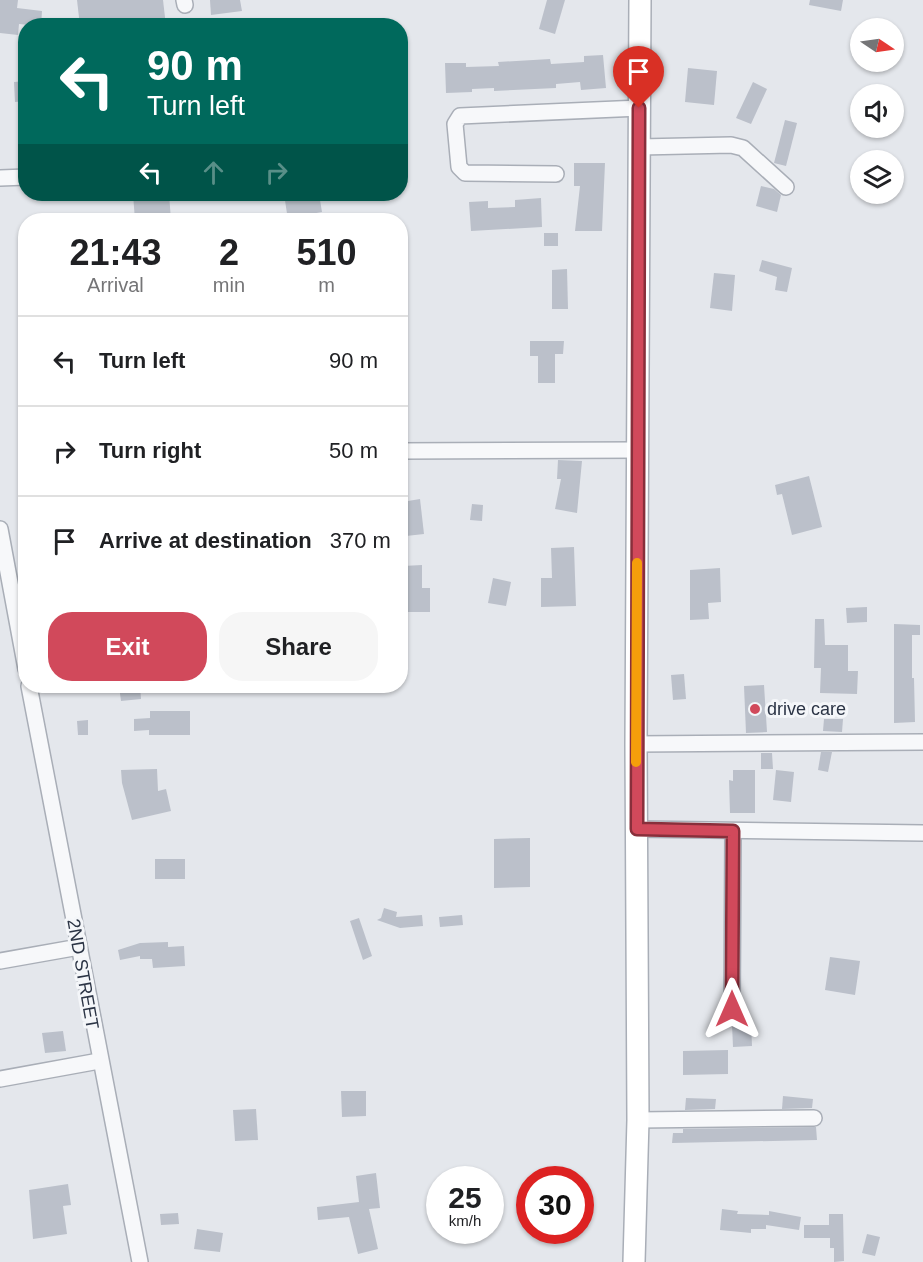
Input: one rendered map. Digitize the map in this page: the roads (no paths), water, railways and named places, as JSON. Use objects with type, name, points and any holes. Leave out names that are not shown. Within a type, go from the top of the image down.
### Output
[{"type":"main road","points":[[634,1262],[638,1120],[636,744],[640,0]]},
{"type":"street","points":[[556,174],[465,174],[459,167],[455,124],[460,116],[639,108]]},
{"type":"street","points":[[639,147],[731,145],[743,148],[786,187]]},
{"type":"street","points":[[0,178],[18,177]]},
{"type":"street","points":[[408,451],[638,450]]},
{"type":"street","points":[[0,529],[18,626]]},
{"type":"street","name":"2ND STREET","points":[[29,693],[99,1061],[140,1262]]},
{"type":"street","points":[[636,744],[923,742]]},
{"type":"street","points":[[637,829],[923,833]]},
{"type":"street","points":[[732,1009],[733,831]]},
{"type":"street","points":[[0,961],[79,947]]},
{"type":"street","points":[[0,1079],[99,1061]]},
{"type":"street","points":[[638,1120],[814,1118]]},
{"type":"place","name":"drive care","points":[[755,709]]}]
